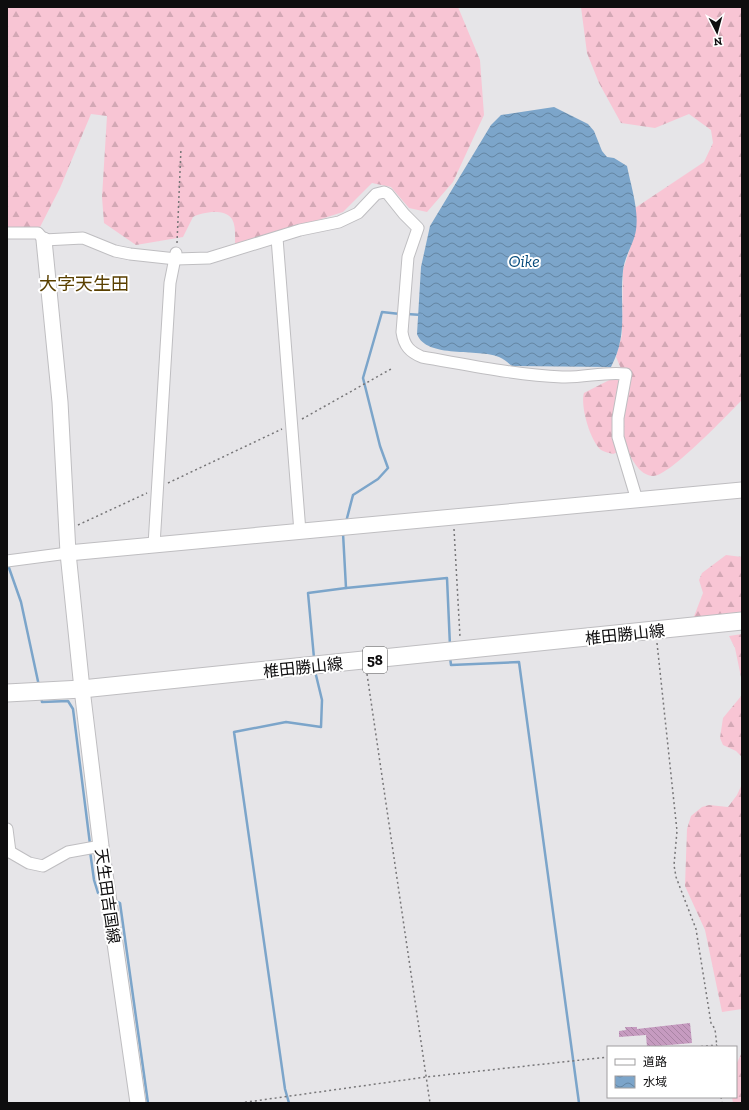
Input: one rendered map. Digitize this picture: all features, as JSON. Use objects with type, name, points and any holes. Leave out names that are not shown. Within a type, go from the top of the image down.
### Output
[{"type":"main road","name":"椎田勝山線","points":[[7,693],[82,689],[742,621]]},
{"type":"street","points":[[7,233],[38,233],[44,240],[83,238],[115,251],[208,258],[300,230],[318,227],[353,216],[364,208],[376,194],[384,192],[388,194],[404,214],[418,228],[407,265],[402,332],[403,340],[407,347],[413,354],[422,357],[542,376],[583,377],[614,372],[626,374],[618,418],[618,437],[637,500]]},
{"type":"street","points":[[277,238],[300,532]]},
{"type":"street","name":"天生田吉国線","points":[[44,240],[60,402],[68,553],[82,689],[101,846],[138,1103]]},
{"type":"street","points":[[154,545],[170,283],[176,256]]},
{"type":"street","points":[[7,560],[742,490]]},
{"type":"street","points":[[7,829],[9,852],[29,863],[43,866],[68,852],[101,846]]},
{"type":"path","points":[[176,256],[181,148]]},
{"type":"path","points":[[78,525],[292,425],[391,369]]},
{"type":"path","points":[[453,517],[460,651]]},
{"type":"path","points":[[656,631],[677,831],[674,865],[676,877],[696,930],[711,1023],[715,1030],[717,1046]]},
{"type":"path","points":[[365,661],[430,1103]]},
{"type":"path","points":[[240,1103],[426,1077],[607,1057]]},
{"type":"green space","points":[[7,7],[458,7],[480,60],[484,115],[453,182],[427,212],[409,208],[391,187],[372,183],[343,212],[235,245],[235,228],[232,219],[224,213],[213,212],[193,217],[183,237],[136,245],[104,223],[102,197],[107,116],[91,114],[60,188],[39,229],[7,227]]},
{"type":"green space","points":[[581,7],[742,7],[742,400],[685,456],[661,474],[653,476],[640,470],[626,449],[613,454],[601,450],[593,439],[587,423],[583,406],[584,393],[623,373],[616,357],[622,335],[623,270],[636,230],[635,208],[704,162],[713,143],[711,130],[689,114],[655,128],[621,123],[599,83],[587,53]]},
{"type":"green space","points":[[726,555],[742,557],[742,614],[693,619],[703,593],[699,580],[702,573]]},
{"type":"green space","points":[[742,634],[742,682],[735,648],[729,636]]},
{"type":"green space","points":[[742,695],[742,757],[736,751],[723,745],[720,738],[723,718]]},
{"type":"green space","points":[[742,784],[742,1009],[722,1012],[705,930],[685,886],[687,829],[691,816],[702,807],[709,805],[728,807],[737,795]]},
{"type":"green space","points":[[742,1052],[742,1103],[733,1103],[732,1098],[737,1098],[737,1063]]},
{"type":"water","name":"Oike","points":[[554,107],[588,124],[594,131],[602,151],[607,157],[614,158],[627,166],[636,206],[636,230],[624,266],[622,284],[622,331],[617,355],[611,367],[512,366],[501,358],[490,354],[454,352],[431,347],[422,342],[417,334],[421,267],[430,226],[491,125],[501,115]]},
{"type":"building","points":[[690,1023],[692,1043],[647,1046],[646,1035],[619,1037],[619,1031],[626,1030],[625,1027],[637,1027],[637,1029]]},
{"type":"waterway","points":[[346,522],[353,495],[378,479],[388,468],[380,446],[363,378],[382,312],[400,314]]},
{"type":"waterway","points":[[407,314],[422,315]]},
{"type":"waterway","points":[[343,533],[346,588],[447,578],[450,646]]},
{"type":"waterway","points":[[8,565],[21,602],[39,686]]},
{"type":"waterway","points":[[314,658],[308,593],[346,588]]},
{"type":"waterway","points":[[450,657],[451,665],[519,662],[579,1103]]},
{"type":"waterway","points":[[289,1103],[285,1089],[234,732],[286,722],[321,727],[322,700],[315,671]]},
{"type":"waterway","points":[[41,696],[42,702],[68,701],[73,709],[90,844]]},
{"type":"waterway","points":[[90,851],[94,880],[98,893],[102,895]]},
{"type":"waterway","points":[[114,900],[120,903],[148,1103]]},
{"type":"district","name":"大字天生田","points":[[84,284]]}]
